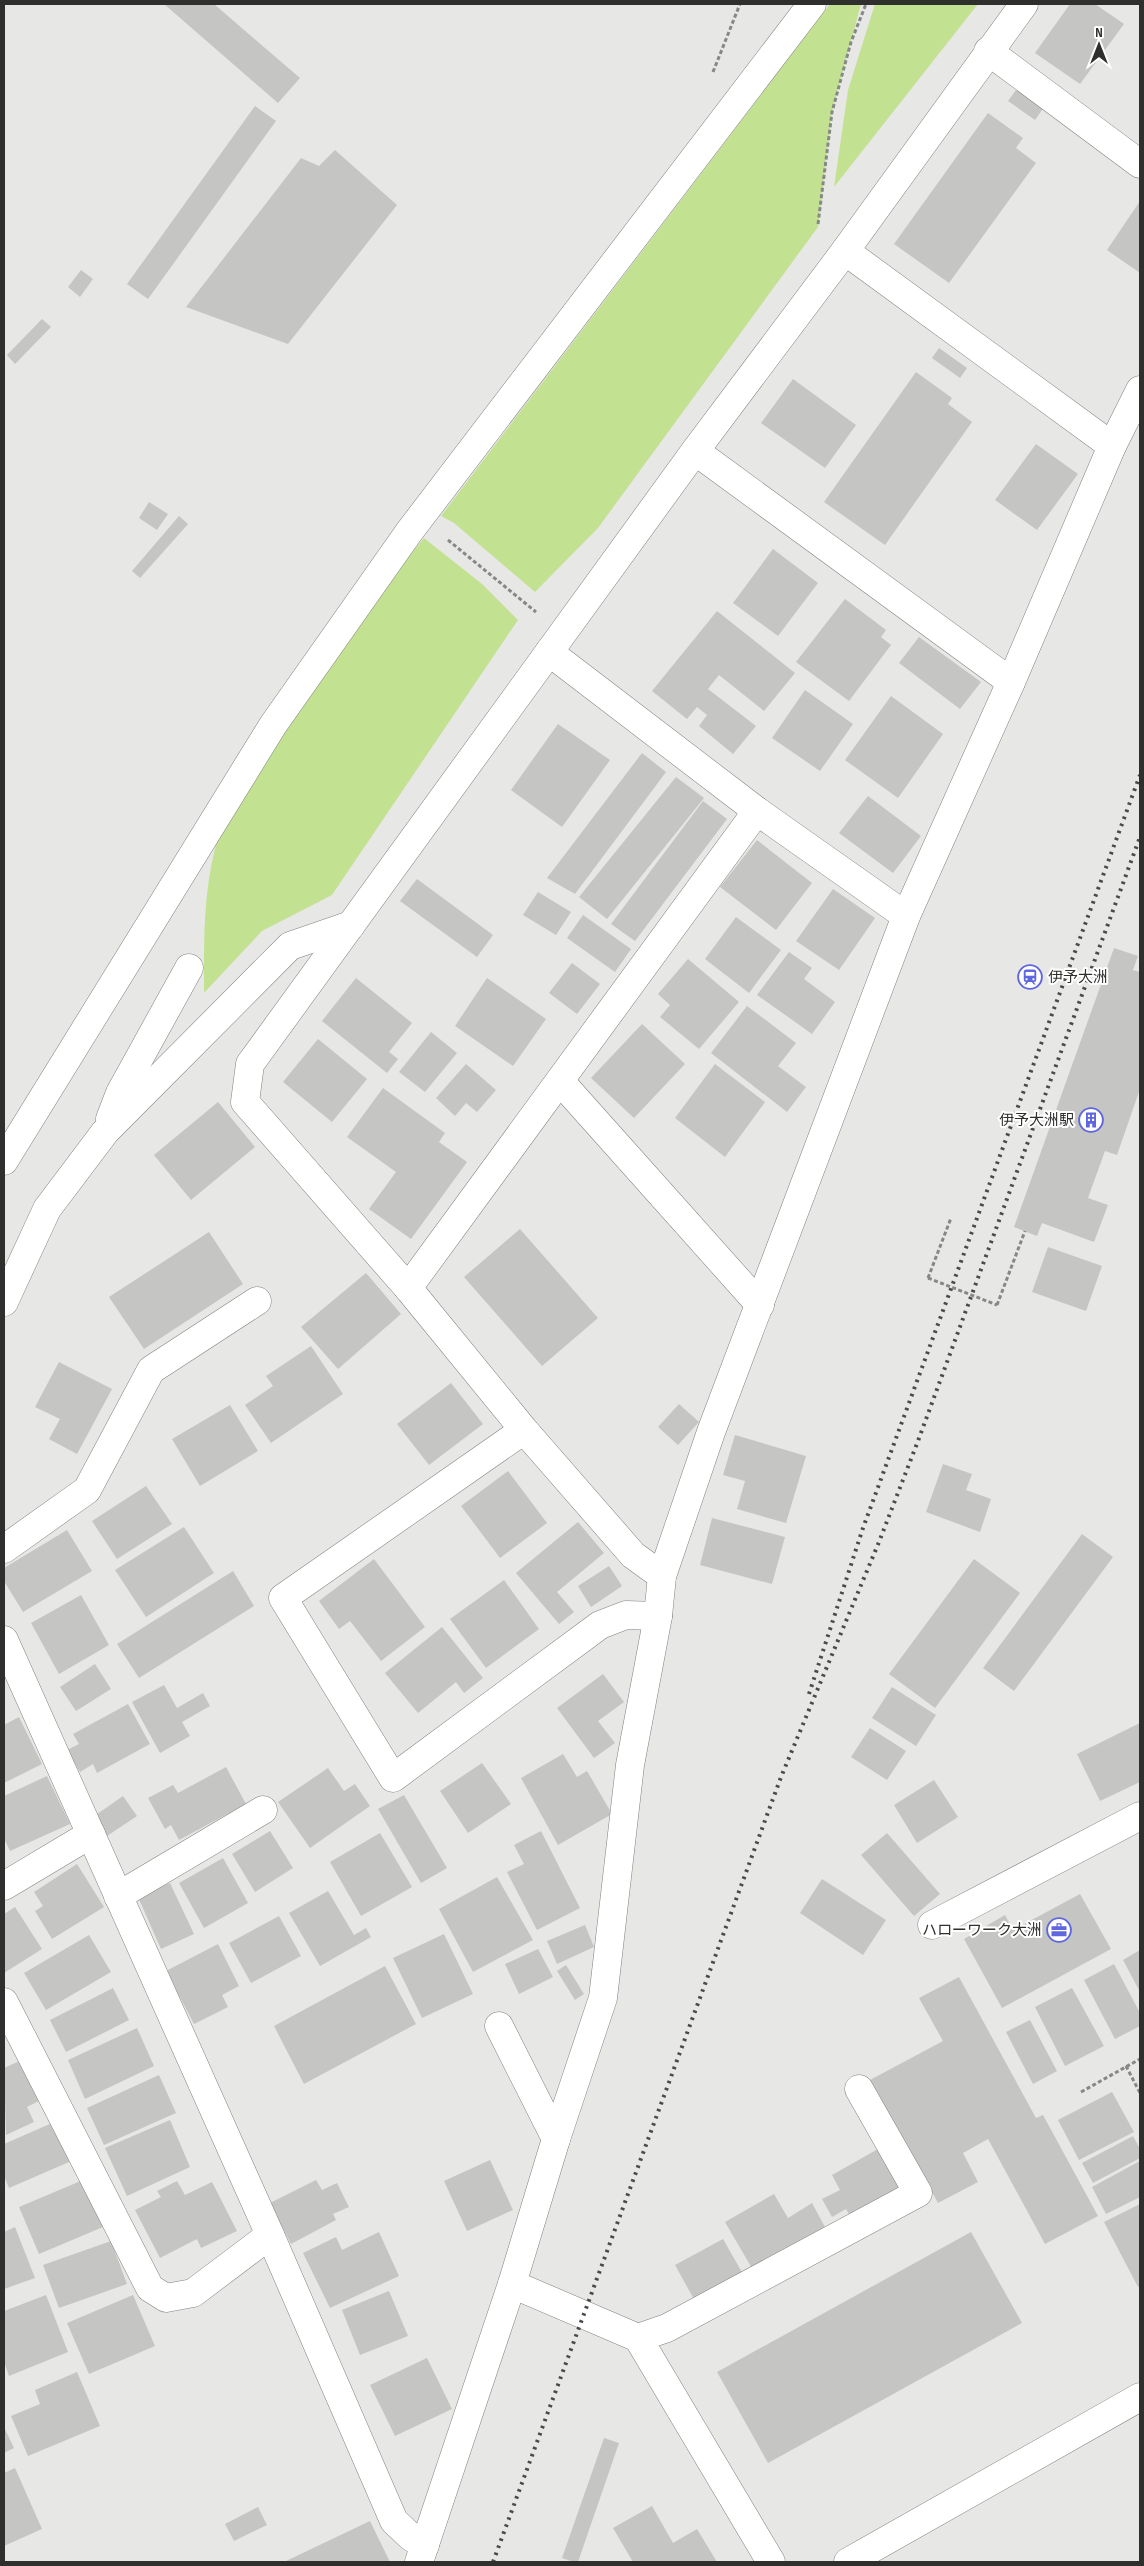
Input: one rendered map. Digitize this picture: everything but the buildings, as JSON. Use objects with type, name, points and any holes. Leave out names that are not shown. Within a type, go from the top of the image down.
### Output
[{"type":"street","points":[[4,1161],[272,725],[421,517],[812,4]]},
{"type":"street","points":[[662,1576],[633,1555],[524,1430],[408,1288],[245,1102],[250,1064],[695,451],[845,251],[988,51],[1024,4]]},
{"type":"street","points":[[988,51],[1140,164]]},
{"type":"street","points":[[845,251],[1112,446]]},
{"type":"street","points":[[422,2554],[512,2284],[556,2139],[603,1998],[630,1765],[658,1616],[662,1576],[711,1432],[906,916],[1011,682],[1112,446],[1140,390]]},
{"type":"street","points":[[695,451],[1011,682]]},
{"type":"street","points":[[555,643],[757,811],[906,916]]},
{"type":"street","points":[[408,1288],[757,811]]},
{"type":"street","points":[[4,1302],[47,1208],[105,1132],[290,946],[351,925]]},
{"type":"street","points":[[105,1132],[120,1093],[189,968]]},
{"type":"street","points":[[560,1081],[760,1305]]},
{"type":"street","points":[[4,1549],[87,1490],[151,1370],[257,1301]]},
{"type":"street","points":[[524,1430],[283,1598],[394,1778],[600,1625],[626,1615],[658,1616]]},
{"type":"street","points":[[5,1651],[91,1834],[270,2235],[394,2521],[411,2537],[422,2554]]},
{"type":"street","points":[[118,1896],[263,1810]]},
{"type":"street","points":[[932,1925],[1140,1816]]},
{"type":"street","points":[[4,1886],[91,1834]]},
{"type":"street","points":[[4,2002],[150,2288],[166,2298],[193,2293],[270,2235]]},
{"type":"street","points":[[499,2026],[556,2139]]},
{"type":"street","points":[[638,2338],[667,2328],[918,2192],[859,2089]]},
{"type":"street","points":[[512,2284],[638,2338],[771,2562]]},
{"type":"street","points":[[861,2559],[1140,2396]]},
{"type":"path","points":[[826,276],[818,227],[832,112],[851,42],[866,4]]},
{"type":"path","points":[[421,517],[555,643]]},
{"type":"path","points":[[951,1218],[928,1278],[997,1305],[1025,1231]]},
{"type":"path","points":[[1081,2092],[1140,2059]]},
{"type":"path","points":[[1126,2066],[1140,2093]]},
{"type":"green space","points":[[830,4],[861,4],[832,112],[818,227],[598,528],[535,592],[454,523],[441,516]]},
{"type":"green space","points":[[875,4],[978,4],[834,187],[848,90]]},
{"type":"green space","points":[[424,538],[482,584],[518,620],[332,895],[262,931],[204,993],[204,934],[207,895],[209,876],[218,838],[315,684],[395,573]]},
{"type":"railway","points":[[809,1694],[863,1528],[1140,775]]},
{"type":"railway","points":[[493,2562],[781,1777],[879,1542],[918,1441],[1140,837]]},
{"type":"place","name":"伊予大洲","points":[[1030,977]]},
{"type":"place","name":"伊予大洲駅","points":[[1091,1120]]},
{"type":"place","name":"ハローワーク大洲","points":[[1059,1930]]}]
